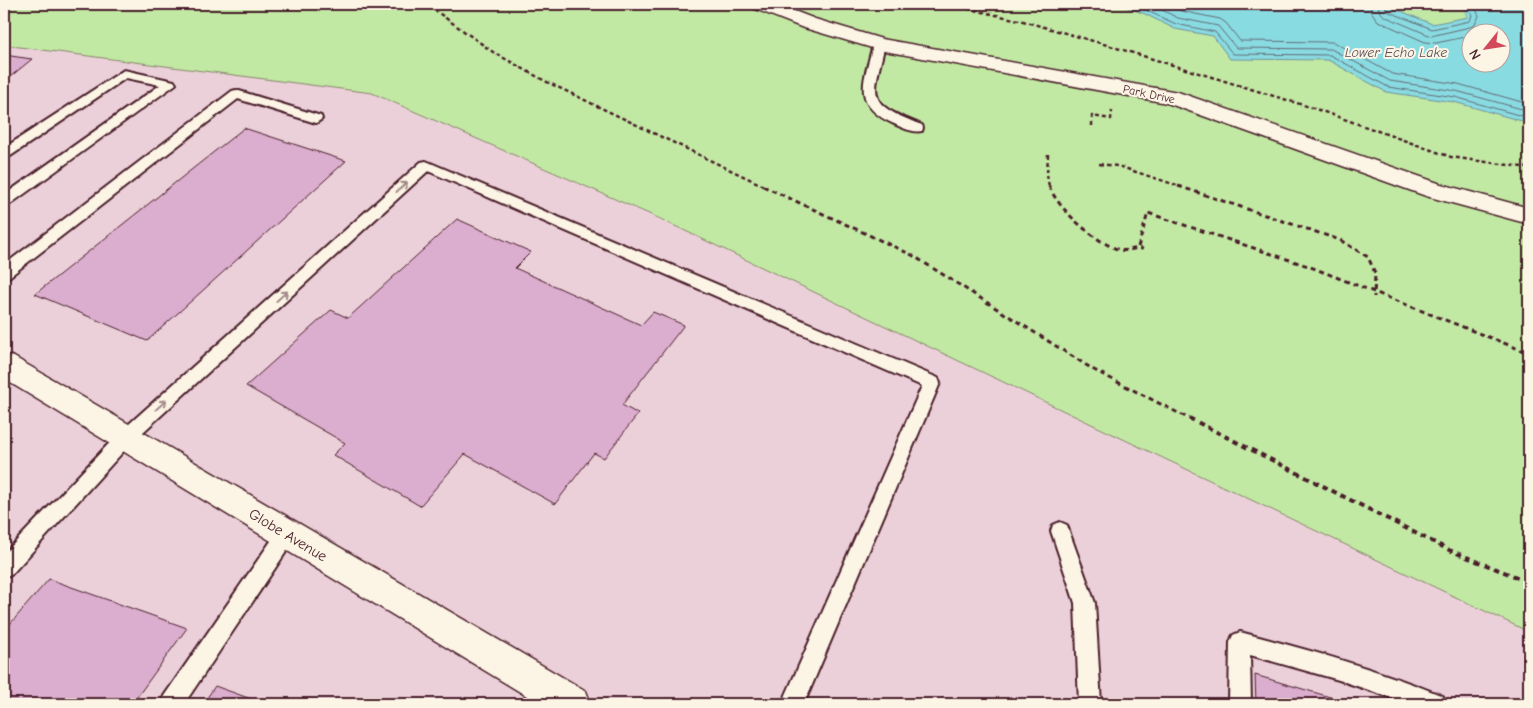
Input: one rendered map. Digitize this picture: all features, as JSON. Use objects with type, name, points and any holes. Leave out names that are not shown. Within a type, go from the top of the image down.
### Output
[{"type":"street","name":"Park Drive","points":[[760,4],[808,23],[879,44],[1170,97],[1434,190],[1529,216]]},
{"type":"street","name":"Globe Avenue","points":[[4,365],[574,704]]},
{"type":"lane","points":[[879,44],[868,87],[871,100],[880,110],[896,120],[917,128]]},
{"type":"lane","points":[[4,154],[124,74],[170,84],[4,202]]},
{"type":"lane","points":[[4,272],[236,94],[316,120]]},
{"type":"lane","points":[[4,568],[125,438],[426,165],[932,383],[792,704]]},
{"type":"lane","points":[[1060,531],[1085,604],[1090,704]]},
{"type":"lane","points":[[172,704],[286,534]]},
{"type":"lane","points":[[1240,704],[1240,642],[1339,669],[1435,704]]},
{"type":"path","points":[[430,4],[433,9],[493,52],[545,81],[912,256],[1094,370],[1449,550],[1529,582]]},
{"type":"path","points":[[947,4],[1023,21],[1313,108],[1450,158],[1529,168]]},
{"type":"path","points":[[1092,126],[1092,116],[1111,119],[1112,111]]},
{"type":"path","points":[[1048,154],[1047,178],[1051,192],[1061,207],[1102,241],[1123,251],[1138,247],[1143,249]]},
{"type":"path","points":[[1099,164],[1118,166],[1340,240],[1368,257],[1375,273],[1374,295]]},
{"type":"path","points":[[1138,247],[1148,213],[1308,266],[1374,295],[1529,353]]},
{"type":"shaded area","points":[[4,45],[372,93],[656,217],[1529,632],[1529,704],[4,704]]},
{"type":"green space","points":[[4,4],[1529,4],[1529,632],[656,217],[372,93],[4,45]]},
{"type":"water","name":"Lower Echo Lake","points":[[1118,4],[1384,4],[1432,24],[1468,17],[1462,4],[1519,4],[1529,7],[1529,123],[1454,102],[1386,92],[1328,60],[1230,59],[1213,36],[1175,29],[1145,14]]},
{"type":"building","points":[[4,55],[32,59],[4,82]]},
{"type":"building","points":[[244,128],[346,161],[147,341],[35,294]]},
{"type":"building","points":[[457,219],[531,252],[515,268],[641,325],[653,312],[684,325],[622,405],[638,414],[604,458],[594,453],[555,504],[465,454],[420,506],[333,455],[345,443],[246,386],[331,310],[348,318]]},
{"type":"building","points":[[49,579],[187,628],[132,704],[4,704],[4,631]]},
{"type":"building","points":[[1255,675],[1354,704],[1256,704]]},
{"type":"building","points":[[215,686],[265,704],[203,704]]}]
